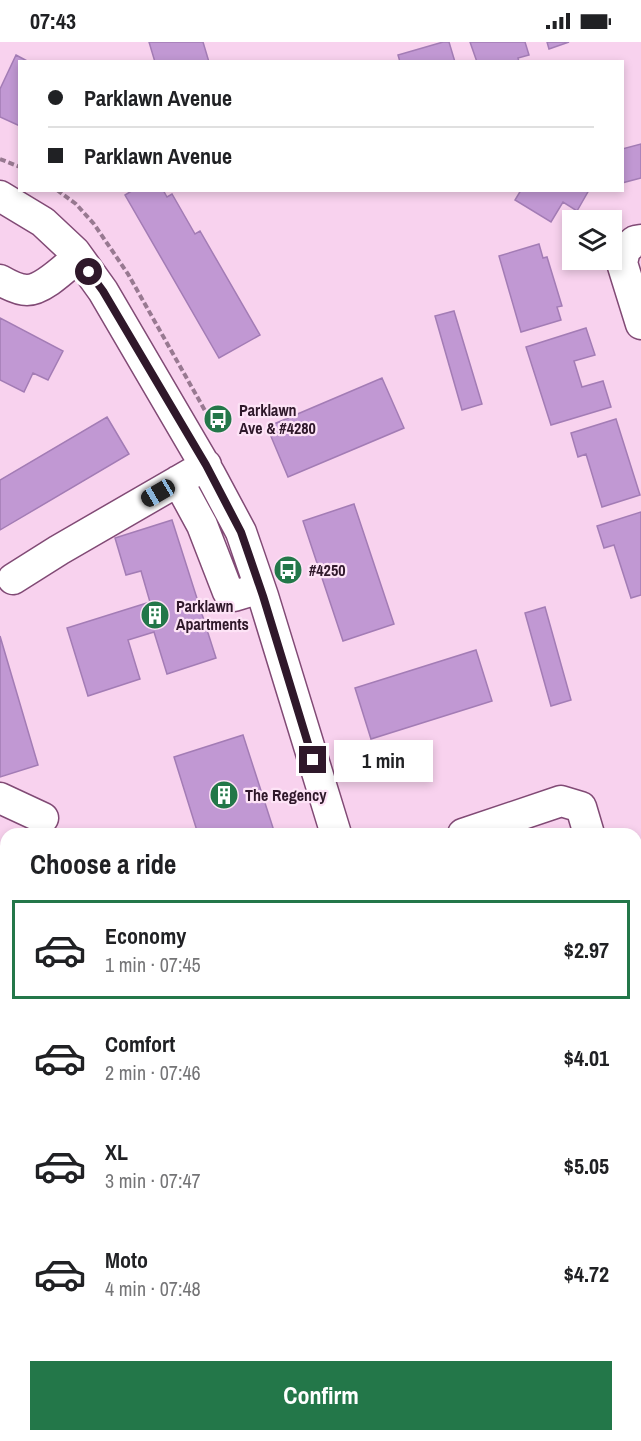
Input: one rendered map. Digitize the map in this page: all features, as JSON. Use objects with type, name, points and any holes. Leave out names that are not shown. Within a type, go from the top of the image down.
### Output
[{"type":"street","points":[[0,196],[43,222],[75,252],[103,291],[206,465],[241,532],[334,828]]},
{"type":"street","points":[[641,240],[635,241],[625,250],[622,263],[641,324]]},
{"type":"street","points":[[0,280],[27,290],[42,286],[78,257]]},
{"type":"street","points":[[13,579],[206,465]]},
{"type":"street","points":[[178,481],[202,525],[228,592],[234,596],[260,588]]},
{"type":"street","points":[[0,798],[43,818]]},
{"type":"street","points":[[481,828],[561,801],[580,807],[587,828]]},
{"type":"path","points":[[0,159],[18,166]]},
{"type":"building","points":[[149,42],[203,42],[208,60],[154,60]]},
{"type":"building","points":[[449,42],[454,60],[399,60],[398,55]]},
{"type":"building","points":[[470,42],[525,42],[529,55],[518,58],[518,60],[476,60]]},
{"type":"building","points":[[547,42],[569,42],[549,49]]},
{"type":"building","points":[[16,55],[25,60],[18,60],[18,125],[0,117],[0,89]]},
{"type":"building","points":[[641,144],[641,178],[624,182],[624,148]]},
{"type":"building","points":[[130,192],[164,192],[167,197],[172,194],[195,234],[200,231],[260,335],[219,358],[125,195]]},
{"type":"building","points":[[520,192],[588,192],[578,210],[563,202],[551,222],[515,200]]},
{"type":"building","points":[[539,244],[543,258],[547,257],[562,306],[557,307],[561,320],[521,332],[499,256]]},
{"type":"building","points":[[454,311],[482,404],[462,410],[435,316]]},
{"type":"building","points":[[0,318],[63,351],[48,380],[33,373],[24,392],[0,380]]},
{"type":"building","points":[[586,328],[595,355],[574,361],[582,387],[603,381],[611,407],[551,425],[526,347]]},
{"type":"building","points":[[382,378],[404,428],[288,477],[267,427]]},
{"type":"building","points":[[107,417],[129,454],[0,530],[0,480]]},
{"type":"building","points":[[616,419],[640,495],[602,507],[586,454],[578,457],[571,433]]},
{"type":"building","points":[[354,504],[394,624],[343,641],[303,521]]},
{"type":"building","points":[[641,512],[641,595],[631,598],[614,545],[604,548],[597,526]]},
{"type":"building","name":"Parklawn Apartments","points":[[172,520],[216,658],[167,674],[154,632],[128,640],[140,679],[88,696],[67,628],[150,602],[141,571],[126,575],[115,538]]},
{"type":"building","points":[[545,607],[571,700],[551,706],[525,613]]},
{"type":"building","points":[[0,636],[38,765],[0,777]]},
{"type":"building","points":[[476,650],[492,701],[371,739],[355,688]]},
{"type":"building","name":"The Regency","points":[[243,735],[273,828],[196,828],[174,757]]},
{"type":"place","name":"Parklawn Ave & #4280","points":[[218,419]]},
{"type":"place","name":"#4250","points":[[288,570]]},
{"type":"place","name":"Parklawn Apartments","points":[[155,615]]},
{"type":"place","name":"The Regency","points":[[224,795]]},
{"type":"route","points":[[89,272],[103,291],[206,465],[241,532],[313,760]]}]
